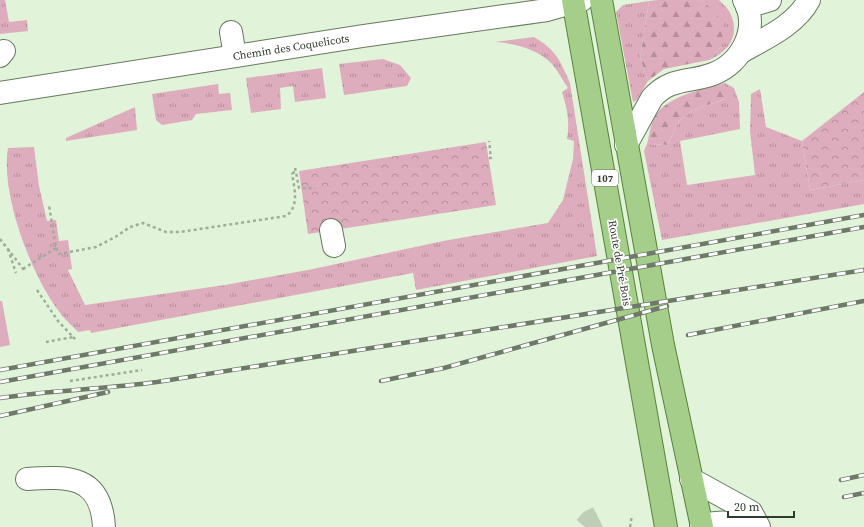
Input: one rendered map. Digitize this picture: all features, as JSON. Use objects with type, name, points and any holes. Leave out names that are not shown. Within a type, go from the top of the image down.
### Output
[{"type":"main road","name":"107","points":[[601,0],[663,345],[702,526]]},
{"type":"main road","name":"Route de Pré-Bois","points":[[576,1],[666,527]]},
{"type":"street","points":[[484,18],[508,0]]},
{"type":"street","points":[[741,52],[749,36],[751,20],[746,4],[770,0]]},
{"type":"street","points":[[626,145],[652,98],[657,92],[671,83],[713,74],[728,66],[741,52],[781,28],[804,8],[809,0]]},
{"type":"street","name":"Chemin des Coquelicots","points":[[0,93],[484,18],[547,10],[576,1]]},
{"type":"street","points":[[231,32],[235,56]]},
{"type":"street","points":[[27,479],[58,477],[84,485],[94,492],[98,498],[103,509],[104,527]]},
{"type":"street","points":[[691,480],[751,512],[759,527]]},
{"type":"street","points":[[702,526],[724,522],[737,523],[747,527]]},
{"type":"path","points":[[488,158],[491,158],[489,141]]},
{"type":"path","points":[[295,168],[299,188],[315,188]]},
{"type":"path","points":[[49,205],[56,248],[59,254],[96,247],[130,227],[144,223],[166,232],[180,232],[286,216],[293,212],[295,205],[295,192],[292,173],[296,172]]},
{"type":"path","points":[[0,239],[4,242],[23,270],[56,248]]},
{"type":"path","points":[[4,242],[16,273]]},
{"type":"path","points":[[37,290],[58,321],[77,341]]},
{"type":"path","points":[[46,342],[73,337]]},
{"type":"path","points":[[70,381],[142,370]]},
{"type":"path","points":[[630,527],[632,515]]},
{"type":"green space","points":[[0,0],[5,0],[9,22],[27,20],[28,31],[0,34]]},
{"type":"green space","points":[[698,0],[719,0],[729,11],[733,23],[733,36],[727,48],[716,57],[709,60],[722,46],[704,2]]},
{"type":"green space","points":[[698,0],[704,2],[723,22],[722,46],[709,60],[664,69],[648,81],[640,58],[649,1]]},
{"type":"green space","points":[[649,1],[640,58],[648,81],[637,100],[633,102],[616,12],[623,5]]},
{"type":"green space","points":[[534,37],[548,46],[556,56],[570,83],[597,256],[416,290],[413,273],[91,333],[90,330],[78,332],[65,319],[50,298],[29,258],[14,211],[9,188],[7,167],[8,148],[34,147],[39,186],[47,221],[56,220],[59,241],[68,240],[72,269],[68,270],[85,305],[225,285],[313,269],[443,241],[548,223],[563,200],[573,159],[574,141],[567,139],[568,115],[562,92],[568,88],[552,64],[540,54],[518,45],[495,42]]},
{"type":"green space","points":[[383,59],[400,65],[411,78],[407,86],[344,95],[339,64]]},
{"type":"green space","points":[[322,68],[326,98],[295,102],[293,86],[280,88],[281,109],[251,113],[246,78]]},
{"type":"green space","points":[[725,83],[734,88],[739,102],[740,129],[680,141],[687,185],[755,175],[750,131],[751,94],[760,89],[766,127],[802,141],[810,190],[864,180],[864,204],[662,240],[644,151],[647,144],[668,145],[678,122],[691,111],[725,99]]},
{"type":"green space","points":[[725,83],[725,99],[691,111],[678,122],[668,145],[647,144],[652,123],[664,106],[683,96]]},
{"type":"green space","points":[[218,84],[219,94],[230,93],[232,110],[196,114],[192,120],[162,125],[156,120],[152,94]]},
{"type":"green space","points":[[864,92],[864,180],[810,190],[802,141]]},
{"type":"green space","points":[[135,107],[137,130],[66,141],[66,138]]},
{"type":"green space","points":[[486,142],[496,205],[308,234],[299,171]]},
{"type":"green space","points":[[0,301],[2,301],[10,345],[0,347]]},
{"type":"tunnel","points":[[585,527],[590,521],[598,517]]},
{"type":"railway","points":[[0,370],[864,215]]},
{"type":"railway","points":[[0,382],[864,227]]},
{"type":"railway","points":[[0,398],[157,382],[864,270]]},
{"type":"railway","points":[[688,335],[864,301]]},
{"type":"railway","points":[[381,381],[444,368],[667,306]]},
{"type":"railway","points":[[0,416],[108,392]]},
{"type":"railway","points":[[841,480],[864,475]]},
{"type":"railway","points":[[844,497],[864,493]]}]
